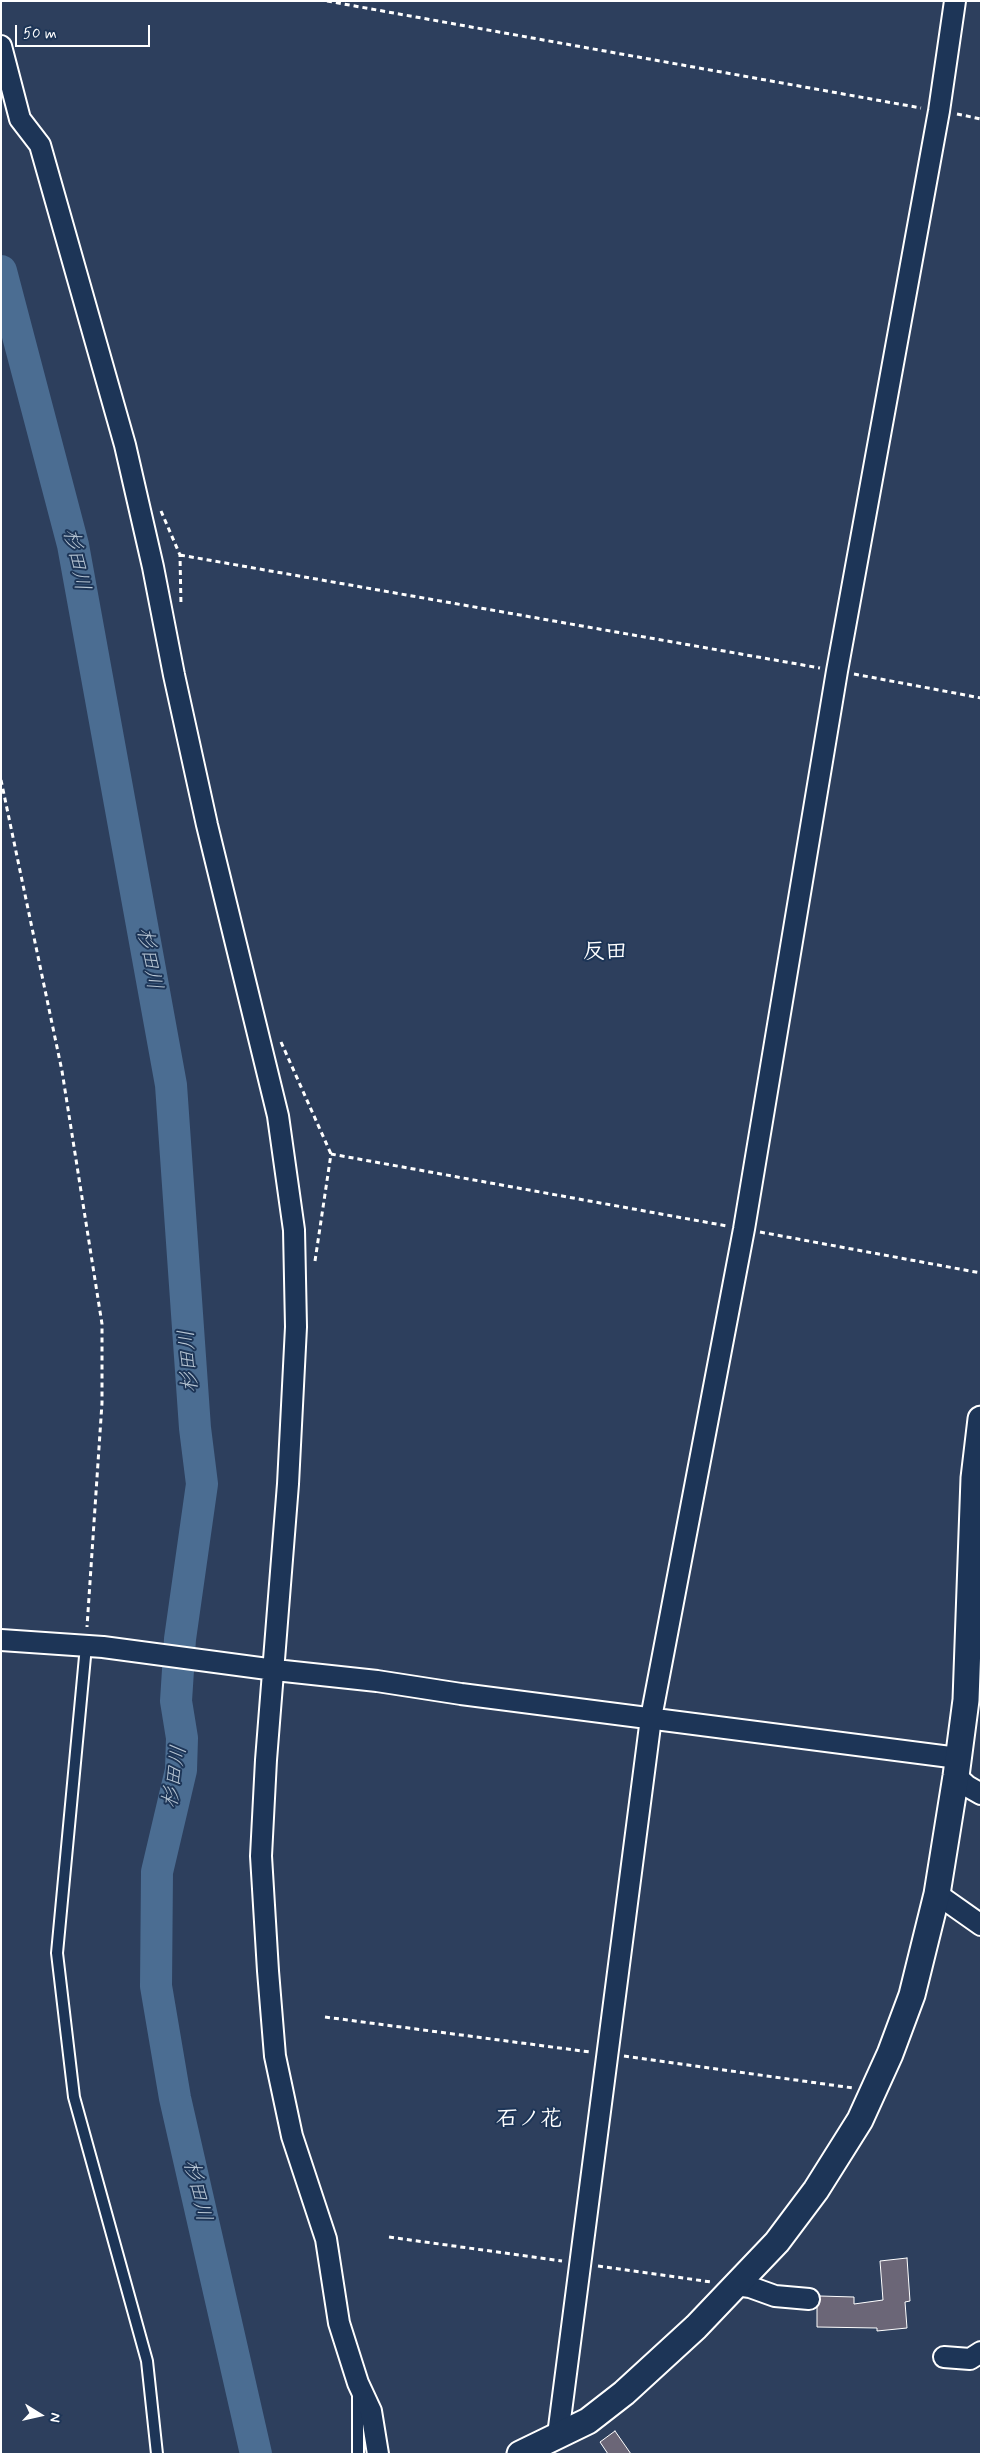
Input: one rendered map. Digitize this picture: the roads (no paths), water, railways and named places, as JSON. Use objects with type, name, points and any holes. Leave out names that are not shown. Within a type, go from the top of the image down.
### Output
[{"type":"street","points":[[558,2435],[651,1718],[744,1229],[837,671],[938,111],[955,1]]},
{"type":"street","points":[[1,46],[20,119],[40,145],[125,446],[153,567],[174,675],[207,825],[278,1116],[294,1230],[296,1327],[288,1484],[266,1669],[266,1760],[261,1856],[275,2056],[292,2136],[326,2239],[339,2322],[358,2383],[371,2411],[378,2454]]},
{"type":"street","points":[[520,2454],[588,2421],[660,2362],[736,2285],[782,2235],[816,2190],[860,2120],[890,2054],[912,1995],[937,1894],[957,1767],[974,1616],[981,1419]]},
{"type":"street","points":[[1,1640],[94,1646],[266,1669],[377,1681],[461,1694],[651,1718],[957,1767]]},
{"type":"street","points":[[957,1767],[967,1786],[981,1794]]},
{"type":"street","points":[[937,1894],[981,1925]]},
{"type":"street","points":[[736,2285],[750,2287],[775,2296],[809,2299]]},
{"type":"street","points":[[944,2357],[970,2359],[981,2352]]},
{"type":"lane","points":[[94,1646],[57,1953],[74,2096],[147,2361],[157,2454]]},
{"type":"lane","points":[[358,2383],[358,2454]]},
{"type":"waterway","name":"杉田川","points":[[1,271],[73,545],[171,1085],[195,1428],[202,1484],[180,1639],[176,1701],[182,1738],[181,1770],[157,1872],[156,1986],[175,2098],[256,2454]]},
{"type":"district","name":"反田","points":[[605,953]]},
{"type":"district","name":"石ノ花","points":[[529,2120]]}]
